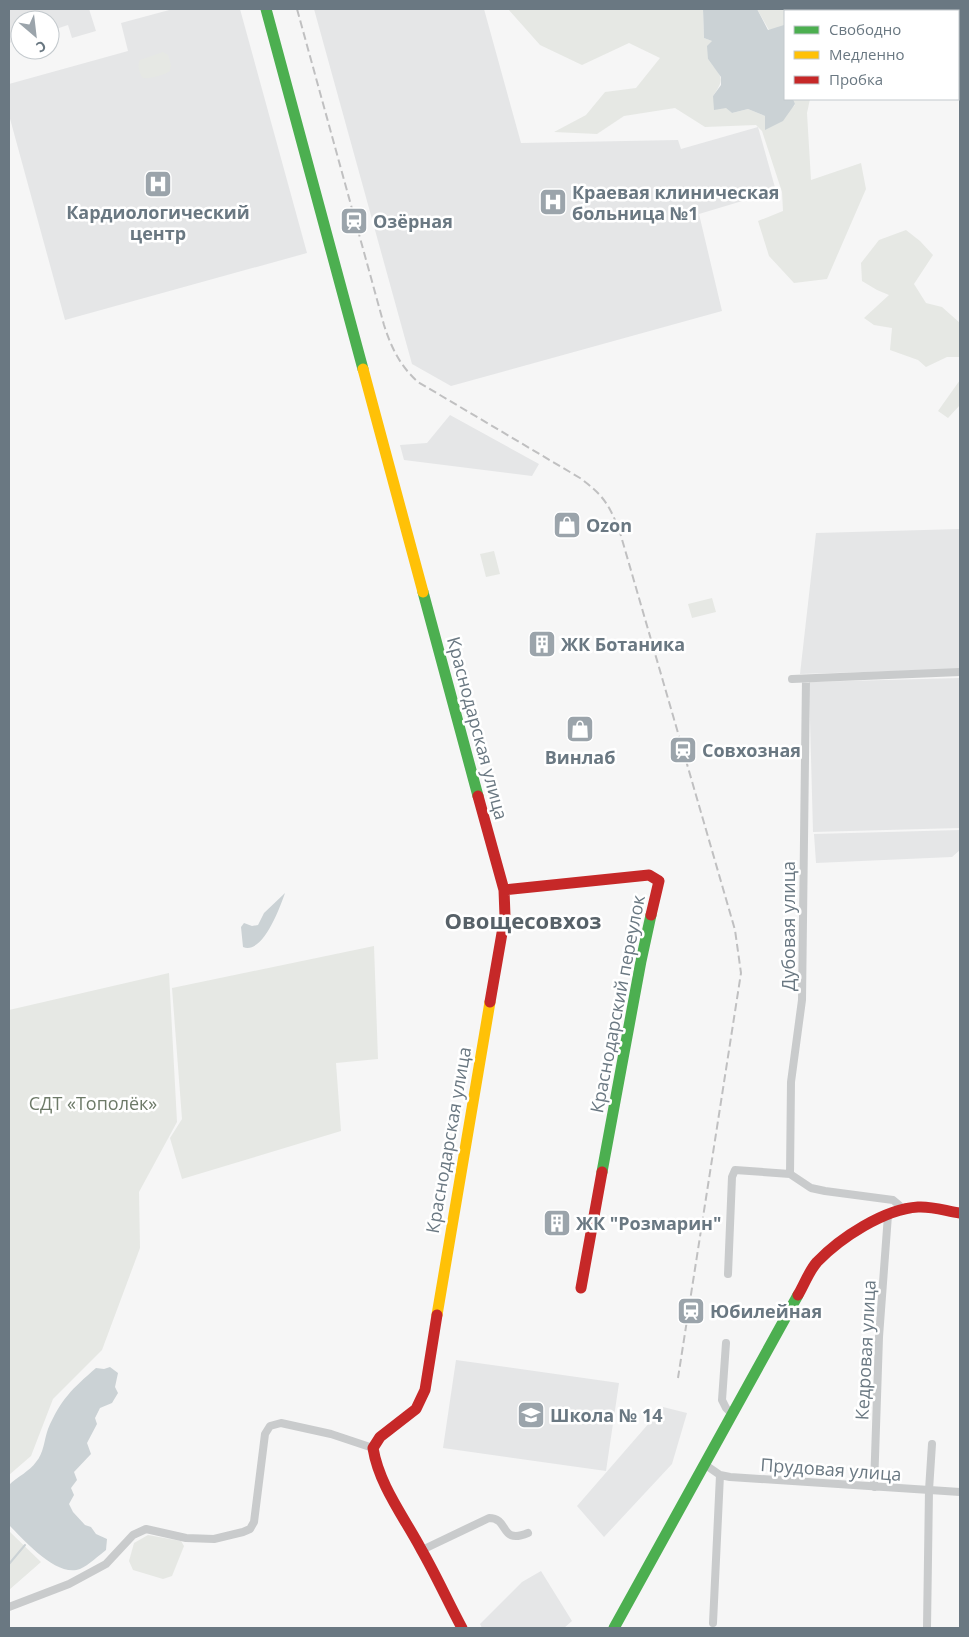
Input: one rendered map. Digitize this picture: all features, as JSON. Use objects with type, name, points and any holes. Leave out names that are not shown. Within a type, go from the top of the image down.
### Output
[{"type":"main road","name":"Краснодарская улица","points":[[266,9],[504,890],[505,916],[452,1220],[425,1390],[416,1409],[380,1437],[373,1448]]},
{"type":"main road","name":"Краснодарский переулок","points":[[504,890],[650,875],[658,881],[641,961],[581,1288]]},
{"type":"main road","points":[[614,1628],[816,1263],[840,1242],[888,1214],[918,1207],[960,1213]]},
{"type":"main road","points":[[373,1448],[375,1460],[383,1481],[422,1550],[462,1628]]},
{"type":"street","points":[[792,679],[960,672]]},
{"type":"street","name":"Дубовая улица","points":[[790,1174],[791,1082],[802,1000],[806,679]]},
{"type":"street","points":[[728,1274],[732,1176],[735,1170],[790,1174],[810,1188],[893,1200],[899,1204],[901,1210]]},
{"type":"street","name":"Кедровая улица","points":[[874,1487],[879,1337],[888,1214]]},
{"type":"street","points":[[726,1343],[722,1400],[732,1414]]},
{"type":"street","points":[[9,1607],[68,1584],[106,1564],[133,1535],[146,1529],[186,1538],[214,1539],[250,1529],[254,1522],[265,1434],[270,1426],[280,1422],[331,1434],[373,1448]]},
{"type":"street","points":[[927,1628],[929,1490],[932,1444]]},
{"type":"street","name":"Прудовая улица","points":[[704,1464],[720,1475],[762,1480],[960,1492]]},
{"type":"street","points":[[713,1623],[720,1475]]},
{"type":"street","points":[[422,1550],[489,1518],[498,1520],[511,1536],[514,1537],[528,1533]]},
{"type":"shaded area","points":[[9,9],[89,9],[96,31],[72,38],[68,25],[60,28],[60,10],[10,10],[9,43]]},
{"type":"shaded area","name":"Кардиологический центр","points":[[173,9],[240,9],[307,253],[65,320],[9,115],[9,84],[128,51],[121,23]]},
{"type":"shaded area","name":"Краевая клиническая больница №1","points":[[314,9],[484,9],[521,143],[678,140],[681,149],[758,127],[776,191],[699,214],[722,311],[451,386],[412,364]]},
{"type":"shaded area","points":[[703,9],[757,9],[768,30],[784,25],[784,100],[793,100],[795,104],[783,121],[765,130],[765,116],[748,109],[732,113],[726,108],[714,110],[713,96],[721,85],[721,77],[708,59],[707,46],[712,41],[704,38]]},
{"type":"shaded area","points":[[450,415],[539,464],[532,476],[404,460],[400,445],[427,443]]},
{"type":"shaded area","points":[[960,529],[960,669],[800,674],[816,533]]},
{"type":"shaded area","points":[[960,678],[960,828],[813,832],[809,682]]},
{"type":"shaded area","points":[[960,830],[960,850],[952,857],[816,863],[814,834]]},
{"type":"shaded area","points":[[285,893],[275,918],[264,937],[250,948],[243,947],[241,927],[244,923],[252,926],[258,925],[264,913]]},
{"type":"shaded area","name":"Школа № 14","points":[[456,1360],[619,1383],[606,1471],[443,1448]]},
{"type":"shaded area","points":[[110,1367],[118,1373],[115,1387],[118,1393],[112,1403],[100,1408],[95,1418],[97,1424],[87,1443],[91,1454],[74,1472],[77,1480],[71,1488],[74,1495],[69,1504],[73,1512],[85,1525],[91,1527],[96,1534],[107,1539],[106,1550],[80,1569],[61,1568],[41,1556],[9,1525],[9,1485],[39,1458],[48,1429],[68,1395],[96,1368],[104,1369]]},
{"type":"shaded area","points":[[663,1407],[687,1413],[672,1464],[604,1537],[577,1506]]},
{"type":"shaded area","points":[[541,1571],[572,1621],[564,1628],[482,1628],[480,1624],[522,1582]]},
{"type":"green space","points":[[508,9],[703,9],[704,38],[712,41],[708,59],[719,73],[721,80],[713,96],[732,113],[748,109],[765,116],[766,129],[795,105],[793,100],[810,100],[807,113],[811,180],[861,163],[866,189],[827,279],[794,283],[769,256],[758,221],[783,211],[782,192],[762,131],[756,125],[705,127],[675,108],[624,116],[597,134],[554,132],[586,115],[605,92],[636,88],[660,58],[629,43],[582,65],[540,45]]},
{"type":"green space","points":[[757,9],[816,10],[784,10],[784,26],[769,30]]},
{"type":"green space","points":[[163,52],[168,55],[171,65],[170,71],[150,78],[143,78],[139,69],[140,60]]},
{"type":"green space","points":[[906,230],[933,255],[914,284],[926,303],[942,307],[960,323],[960,357],[947,357],[926,367],[918,360],[890,350],[892,328],[874,325],[864,318],[889,295],[862,281],[861,263],[879,240]]},
{"type":"green space","points":[[960,380],[960,405],[948,418],[938,411]]},
{"type":"green space","points":[[494,551],[500,574],[486,577],[480,554]]},
{"type":"green space","points":[[712,598],[716,612],[692,618],[688,604]]},
{"type":"green space","points":[[374,946],[378,1059],[336,1063],[341,1131],[182,1179],[170,1138],[182,1119],[172,988]]},
{"type":"green space","name":"СДТ «Тополёк»","points":[[169,973],[177,1122],[139,1192],[140,1248],[102,1350],[53,1399],[31,1456],[9,1475],[9,1010]]},
{"type":"green space","points":[[9,1531],[41,1562],[9,1590]]},
{"type":"green space","points":[[148,1535],[181,1541],[184,1546],[172,1576],[163,1579],[133,1570],[129,1561],[134,1543]]},
{"type":"waterway","points":[[9,1564],[25,1545]]},
{"type":"railway","points":[[297,9],[384,325],[401,363],[418,382],[580,478],[600,495],[615,520],[735,930],[741,973],[678,1378]]},
{"type":"traffic: fast","points":[[266,9],[363,369]]},
{"type":"traffic: fast","points":[[423,592],[478,796]]},
{"type":"traffic: fast","points":[[602,1172],[651,915]]},
{"type":"traffic: fast","points":[[614,1628],[798,1295]]},
{"type":"traffic: slow","points":[[363,369],[423,592]]},
{"type":"traffic: slow","points":[[437,1315],[490,1002]]},
{"type":"traffic: jam","points":[[478,796],[504,890],[505,916],[490,1002]]},
{"type":"traffic: jam","points":[[504,890],[649,875],[659,881],[651,915]]},
{"type":"traffic: jam","points":[[581,1288],[602,1172]]},
{"type":"traffic: jam","points":[[798,1295],[817,1262],[863,1226],[891,1213],[918,1207],[960,1213]]},
{"type":"traffic: jam","points":[[437,1315],[425,1390],[416,1409],[380,1437],[373,1448],[386,1488],[462,1628]]},
{"type":"place","name":"Кардиологический центр","points":[[158,184]]},
{"type":"place","name":"Краевая клиническая больница №1","points":[[553,202]]},
{"type":"place","name":"Озёрная","points":[[354,221]]},
{"type":"place","name":"Ozon","points":[[567,525]]},
{"type":"place","name":"ЖК Ботаника","points":[[542,644]]},
{"type":"place","name":"Винлаб","points":[[580,729]]},
{"type":"place","name":"Совхозная","points":[[683,750]]},
{"type":"place","name":"ЖК \"Розмарин\"","points":[[557,1223]]},
{"type":"place","name":"Юбилейная","points":[[691,1311]]},
{"type":"place","name":"Школа № 14","points":[[531,1415]]},
{"type":"district","name":"Овощесовхоз","points":[[523,920]]}]
